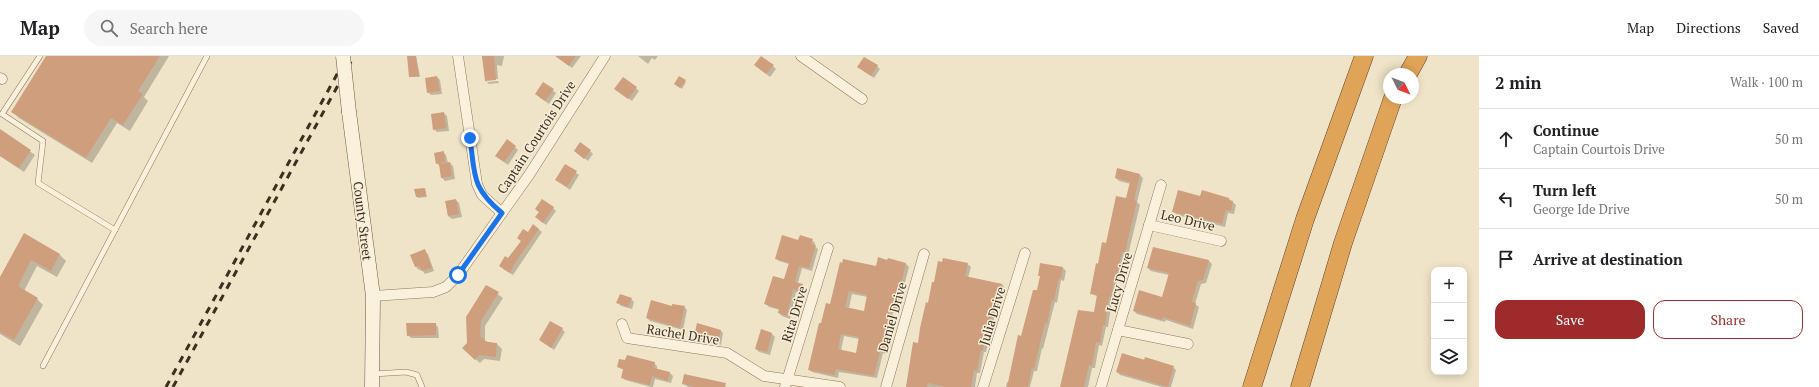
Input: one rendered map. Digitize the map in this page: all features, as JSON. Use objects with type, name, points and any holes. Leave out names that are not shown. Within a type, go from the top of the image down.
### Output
[{"type":"highway","points":[[1338,125],[1353,56]]},
{"type":"highway","points":[[1252,387],[1293,255],[1338,125],[1364,56]]},
{"type":"highway","points":[[1404,68],[1408,56]]},
{"type":"highway","points":[[1411,68],[1418,56]]},
{"type":"highway","points":[[1300,387],[1333,272],[1392,104]]},
{"type":"main road","name":"County Street","points":[[343,56],[372,296],[372,380]]},
{"type":"street","points":[[458,56],[477,184],[482,194],[502,213]]},
{"type":"street","name":"Captain Courtois Drive","points":[[372,296],[433,292],[446,287],[458,275],[529,174],[605,56]]},
{"type":"street","points":[[801,56],[862,99]]},
{"type":"street","name":"Lucy Drive","points":[[1101,387],[1161,185]]},
{"type":"street","name":"Leo Drive","points":[[1149,225],[1221,241]]},
{"type":"street","name":"Rita Drive","points":[[786,382],[828,248]]},
{"type":"street","name":"Julia Drive","points":[[983,387],[1025,253]]},
{"type":"street","name":"Daniel Drive","points":[[886,387],[924,254]]},
{"type":"street","name":"Rachel Drive","points":[[622,324],[627,338],[727,353],[764,376],[786,382],[840,387]]},
{"type":"street","points":[[1118,330],[1188,344]]},
{"type":"lane","points":[[40,56],[2,114],[43,141],[38,182],[115,230]]},
{"type":"lane","points":[[43,366],[207,56]]},
{"type":"lane","points":[[372,380],[406,372],[417,375],[422,387]]},
{"type":"building","points":[[46,56],[160,56],[138,91],[143,94],[123,125],[111,118],[86,158],[11,112]]},
{"type":"building","points":[[407,56],[416,56],[419,76],[409,77]]},
{"type":"building","points":[[482,56],[494,56],[496,80],[485,81]]},
{"type":"building","points":[[555,56],[576,56],[569,66]]},
{"type":"building","points":[[761,56],[774,65],[766,74],[754,65]]},
{"type":"building","points":[[864,57],[878,65],[871,76],[857,67]]},
{"type":"building","points":[[437,76],[440,91],[427,93],[425,78]]},
{"type":"building","points":[[679,76],[686,80],[680,88],[674,84]]},
{"type":"building","points":[[623,77],[637,87],[628,99],[614,89]]},
{"type":"building","points":[[543,82],[554,89],[545,101],[535,94]]},
{"type":"building","points":[[444,112],[446,128],[433,130],[431,114]]},
{"type":"building","points":[[0,129],[31,150],[19,168],[0,156]]},
{"type":"building","points":[[507,139],[516,146],[504,162],[495,156]]},
{"type":"building","points":[[580,142],[591,150],[584,159],[574,151]]},
{"type":"building","points":[[444,151],[445,162],[436,164],[434,153]]},
{"type":"building","points":[[450,162],[452,176],[441,178],[439,164]]},
{"type":"building","points":[[565,164],[577,171],[567,187],[555,180]]},
{"type":"building","points":[[1117,168],[1140,174],[1134,200],[1137,201],[1125,252],[1122,252],[1117,275],[1115,274],[1111,298],[1109,297],[1105,325],[1103,325],[1100,343],[1096,342],[1092,366],[1089,365],[1084,387],[1060,387],[1078,310],[1094,312],[1097,295],[1090,294],[1102,242],[1106,243],[1116,196],[1126,198],[1130,182],[1115,178]]},
{"type":"building","points":[[425,188],[426,196],[416,197],[414,189]]},
{"type":"building","points":[[1178,190],[1200,196],[1202,190],[1229,198],[1229,200],[1233,201],[1231,211],[1226,210],[1222,224],[1172,212]]},
{"type":"building","points":[[456,199],[459,214],[448,216],[445,201]]},
{"type":"building","points":[[542,199],[554,207],[543,223],[535,217],[539,212],[535,209]]},
{"type":"building","points":[[533,224],[539,229],[515,263],[510,273],[499,266],[505,256],[508,258],[521,241],[517,238],[523,229],[528,232]]},
{"type":"building","points":[[24,233],[60,254],[51,271],[31,260],[18,286],[38,298],[14,340],[0,332],[0,277]]},
{"type":"building","points":[[782,235],[798,240],[800,235],[813,239],[811,244],[816,245],[809,268],[799,266],[795,282],[803,284],[801,291],[793,289],[787,316],[778,313],[779,309],[764,304],[773,276],[784,279],[789,263],[775,259]]},
{"type":"building","points":[[1153,247],[1209,260],[1203,280],[1198,281],[1193,297],[1192,302],[1196,303],[1190,326],[1163,317],[1162,320],[1133,311],[1139,290],[1162,297],[1169,273],[1147,268]]},
{"type":"building","points":[[425,249],[432,268],[421,271],[419,266],[415,267],[410,255]]},
{"type":"building","points":[[878,257],[906,263],[895,310],[890,310],[883,351],[880,351],[874,376],[836,369],[835,375],[808,370],[819,323],[821,323],[826,303],[830,304],[840,262],[842,263],[843,259],[876,266]],"holes":[[[849,291],[867,295],[864,311],[845,307]],[[841,334],[859,337],[856,353],[838,349]]]},
{"type":"building","points":[[943,258],[968,263],[965,276],[1002,284],[1000,294],[998,294],[995,310],[993,309],[989,330],[987,330],[983,350],[981,350],[977,371],[974,370],[971,387],[945,387],[928,383],[927,387],[906,387],[913,342],[918,343],[926,302],[928,303],[938,261],[942,262]]},
{"type":"building","points":[[1040,263],[1063,267],[1061,278],[1059,278],[1054,300],[1052,300],[1047,324],[1045,323],[1028,387],[1007,387],[1018,335],[1021,336],[1033,290],[1037,290],[1040,276],[1038,276]]},
{"type":"building","points":[[486,285],[499,292],[481,321],[480,336],[487,342],[497,343],[496,357],[479,355],[475,360],[462,348],[467,343],[466,317]]},
{"type":"building","points":[[620,294],[632,298],[628,307],[616,303]]},
{"type":"building","points":[[651,300],[672,306],[672,304],[685,306],[680,328],[646,318]]},
{"type":"building","points":[[550,321],[563,328],[551,348],[539,340]]},
{"type":"building","points":[[406,323],[436,323],[436,335],[407,336]]},
{"type":"building","points":[[697,323],[721,330],[718,342],[694,336]]},
{"type":"building","points":[[761,329],[772,333],[767,352],[755,349]]},
{"type":"building","points":[[1122,353],[1144,360],[1145,357],[1174,366],[1168,387],[1116,372]]},
{"type":"building","points":[[627,355],[655,362],[654,368],[670,372],[668,381],[652,376],[650,385],[621,378],[623,369],[617,367],[619,359],[625,360]]},
{"type":"building","points":[[684,374],[726,383],[725,387],[695,387],[682,384]]},
{"type":"railway","points":[[166,387],[347,56]]},
{"type":"railway","points":[[173,387],[354,56]]},
{"type":"route","points":[[458,275],[502,213],[482,194],[477,184],[470,138]]}]
